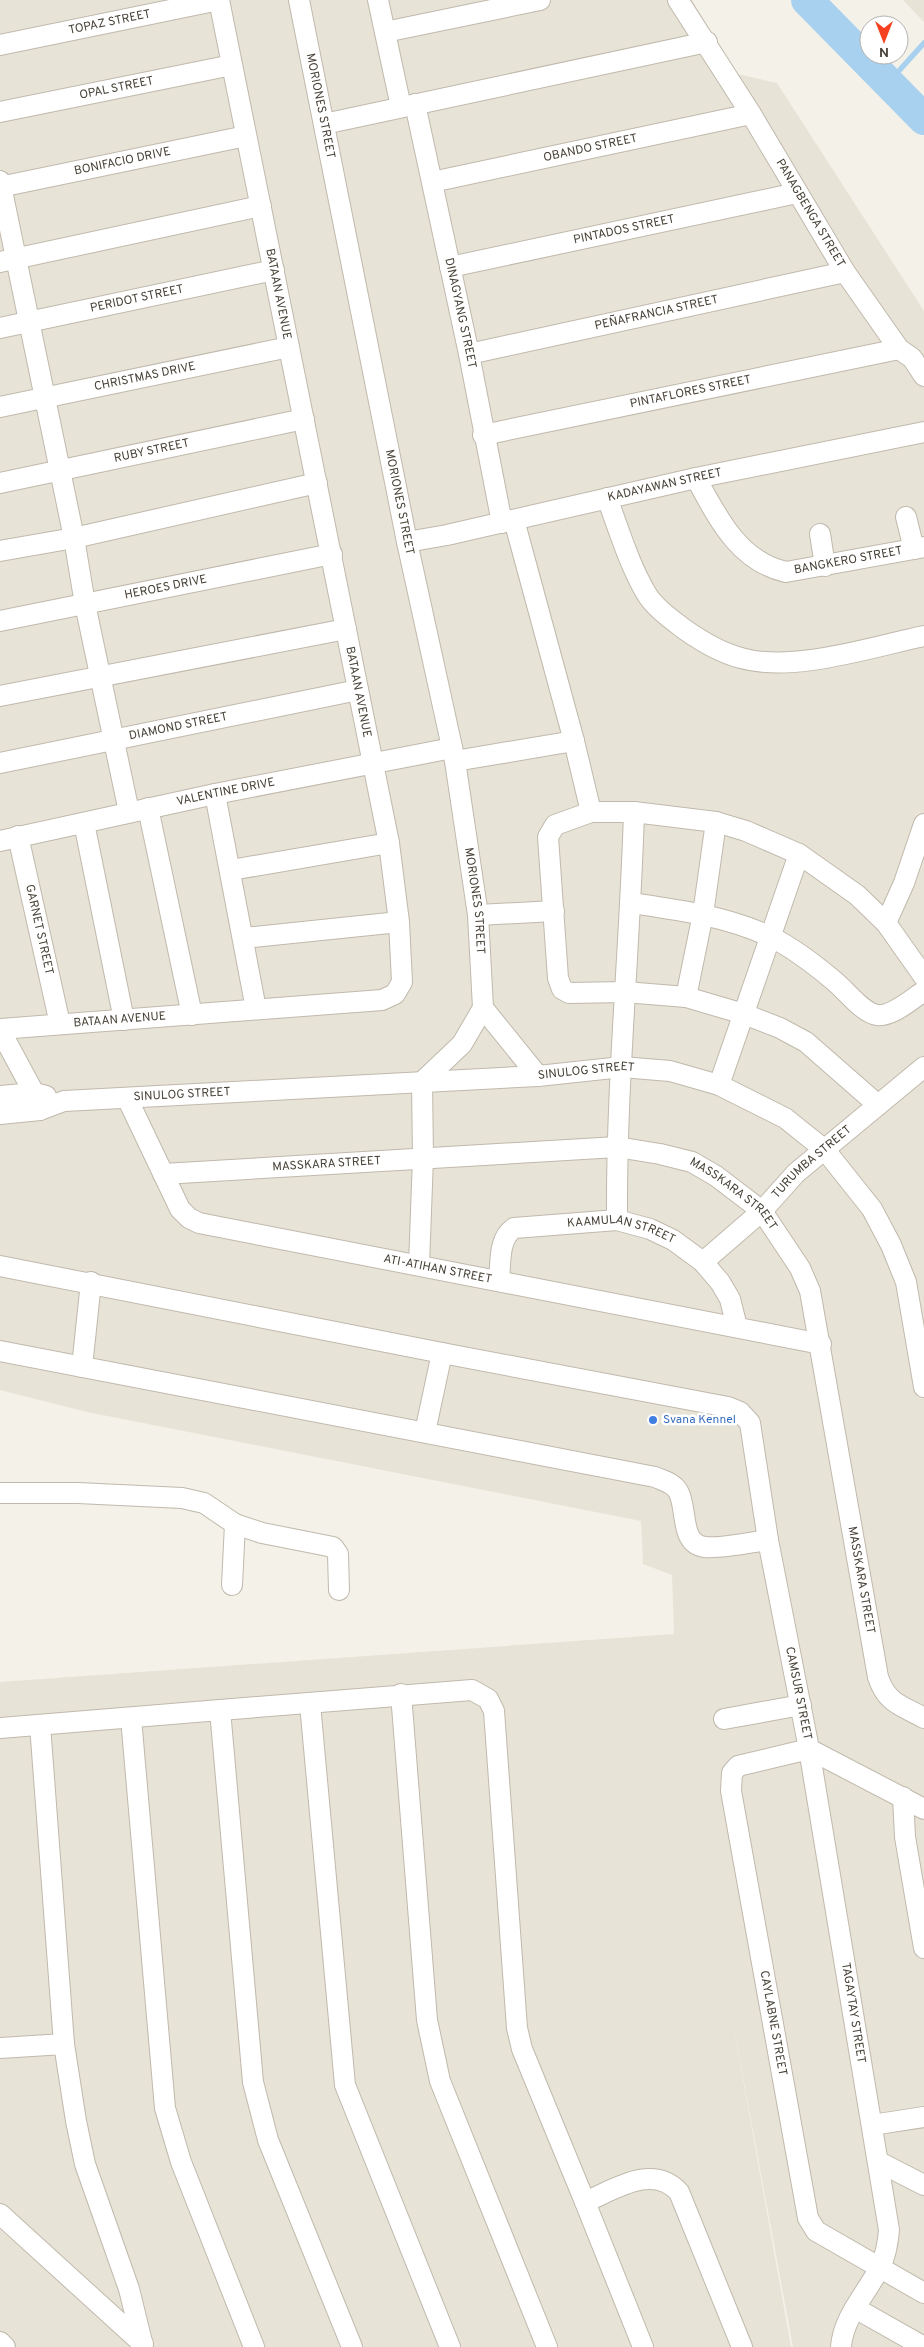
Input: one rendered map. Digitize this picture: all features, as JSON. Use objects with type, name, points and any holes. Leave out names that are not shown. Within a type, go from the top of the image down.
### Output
[{"type":"street","name":"TOPAZ STREET","points":[[0,45],[219,0]]},
{"type":"street","name":"BATAAN AVENUE","points":[[0,1029],[382,1000],[396,994],[402,982],[399,922],[389,843],[219,0]]},
{"type":"street","name":"MORIONES STREET","points":[[299,0],[407,542],[453,754],[478,915],[483,1008]]},
{"type":"street","name":"DINAGYANG STREET","points":[[378,0],[385,32],[432,182],[469,354],[483,435],[574,742],[590,812]]},
{"type":"street","points":[[385,32],[540,0]]},
{"type":"street","name":"PANAGBENGA STREET","points":[[678,0],[707,42],[845,272],[900,349],[912,358],[924,376]]},
{"type":"street","points":[[324,124],[707,42]]},
{"type":"street","name":"OPAL STREET","points":[[0,112],[232,65]]},
{"type":"street","name":"OBANDO STREET","points":[[432,182],[751,114]]},
{"type":"street","name":"BONIFACIO DRIVE","points":[[0,185],[246,136]]},
{"type":"street","points":[[0,185],[8,260],[30,322],[113,741],[139,810],[192,1015]]},
{"type":"street","name":"PINTADOS STREET","points":[[450,267],[797,193]]},
{"type":"street","points":[[8,260],[261,206]]},
{"type":"street","name":"PERIDOT STREET","points":[[0,328],[274,270]]},
{"type":"street","name":"PEÑAFRANCIA STREET","points":[[469,354],[845,272]]},
{"type":"street","name":"CHRISTMAS DRIVE","points":[[0,406],[289,347]]},
{"type":"street","name":"PINTAFLORES STREET","points":[[483,435],[900,349]]},
{"type":"street","name":"RUBY STREET","points":[[0,483],[304,419]]},
{"type":"street","name":"KADAYAWAN STREET","points":[[407,542],[696,478],[924,432]]},
{"type":"street","name":"BANGKERO STREET","points":[[696,478],[723,528],[748,554],[768,568],[786,572],[919,548]]},
{"type":"street","points":[[0,551],[74,538],[317,483]]},
{"type":"street","points":[[607,498],[634,568],[647,594],[671,619],[704,643],[741,658],[776,663],[806,661],[924,636]]},
{"type":"street","points":[[906,517],[919,548]]},
{"type":"street","points":[[820,534],[825,566]]},
{"type":"street","name":"HEROES DRIVE","points":[[0,621],[332,554]]},
{"type":"street","points":[[0,696],[346,629]]},
{"type":"street","name":"DIAMOND STREET","points":[[0,763],[358,690]]},
{"type":"street","name":"VALENTINE DRIVE","points":[[9,838],[215,794],[372,764],[574,742]]},
{"type":"street","points":[[215,794],[244,938],[256,1009]]},
{"type":"street","points":[[878,1106],[806,1042],[780,1028],[744,1014],[686,997],[625,992],[569,993],[562,989],[558,978],[548,837],[555,824],[590,812],[634,812],[716,822],[746,831],[799,854],[838,881],[886,923],[924,976]]},
{"type":"street","points":[[617,1220],[616,1147],[631,903],[634,812]]},
{"type":"street","points":[[686,997],[703,914],[716,822]]},
{"type":"street","points":[[84,823],[124,1020]]},
{"type":"street","points":[[886,923],[904,883],[924,824]]},
{"type":"street","name":"GARNET STREET","points":[[9,838],[60,1024]]},
{"type":"street","points":[[231,870],[389,843]]},
{"type":"street","points":[[719,1085],[799,854]]},
{"type":"street","points":[[631,903],[703,914],[723,919],[771,938],[810,962],[835,981],[870,1013],[880,1015],[889,1013],[924,992]]},
{"type":"street","points":[[478,915],[554,911]]},
{"type":"street","points":[[244,938],[399,922]]},
{"type":"street","points":[[419,1265],[423,1158],[422,1082],[462,1044],[483,1008],[538,1076]]},
{"type":"street","points":[[0,1029],[37,1102]]},
{"type":"street","name":"SINULOG STREET","points":[[37,1102],[538,1076],[622,1067],[670,1071],[719,1085],[785,1118],[825,1150],[872,1209],[891,1245],[906,1282],[924,1387]]},
{"type":"street","name":"TURUMBA STREET","points":[[703,1262],[762,1211],[796,1173],[924,1067]]},
{"type":"street","points":[[0,1096],[37,1102]]},
{"type":"street","name":"ATI-ATIHAN STREET","points":[[127,1098],[180,1208],[189,1218],[199,1223],[821,1344]]},
{"type":"street","points":[[0,1114],[37,1102]]},
{"type":"street","name":"MASSKARA STREET","points":[[162,1174],[616,1147],[692,1162],[716,1176],[762,1211],[800,1268],[810,1291],[821,1344],[878,1676],[883,1691],[889,1698],[924,1718]]},
{"type":"street","name":"KAAMULAN STREET","points":[[499,1281],[502,1246],[506,1233],[514,1228],[617,1220],[650,1228],[673,1240],[703,1262],[720,1282],[730,1299],[737,1327]]},
{"type":"street","name":"CAMSUR STREET","points":[[0,1266],[91,1282],[442,1353],[728,1407],[740,1412],[750,1423],[768,1540],[809,1749],[924,1808]]},
{"type":"street","points":[[82,1367],[91,1282]]},
{"type":"street","points":[[0,1351],[655,1477],[671,1484],[679,1492],[688,1534],[694,1544],[706,1547],[768,1540]]},
{"type":"street","points":[[425,1432],[442,1353]]},
{"type":"street","points":[[0,1493],[182,1498],[204,1504],[235,1524],[262,1534],[333,1547],[338,1554],[339,1590]]},
{"type":"street","points":[[232,1585],[235,1524]]},
{"type":"street","points":[[0,1728],[310,1704],[401,1694],[472,1690],[488,1699],[494,1711],[517,2028],[522,2049],[643,2347]]},
{"type":"street","points":[[401,1694],[426,2010],[433,2054],[440,2081],[547,2347]]},
{"type":"street","points":[[310,1704],[345,2086],[450,2347]]},
{"type":"street","points":[[724,1719],[801,1705]]},
{"type":"street","points":[[220,1710],[253,2082],[268,2140],[352,2347]]},
{"type":"street","points":[[131,1718],[165,2108],[181,2162],[254,2347]]},
{"type":"street","points":[[40,1725],[64,2044],[76,2121],[85,2164],[124,2274],[143,2344]]},
{"type":"street","name":"TAGAYTAY STREET","points":[[809,1749],[889,2230],[888,2247],[878,2271],[858,2304],[842,2336],[841,2347]]},
{"type":"street","name":"CAYLABNE STREET","points":[[809,1749],[738,1766],[732,1773],[731,1790],[808,2218],[816,2231],[878,2271],[924,2293]]},
{"type":"street","points":[[903,1797],[905,1837],[924,1948]]},
{"type":"street","points":[[0,2048],[64,2044]]},
{"type":"street","points":[[872,2125],[924,2117]]},
{"type":"street","points":[[879,2162],[924,2184]]},
{"type":"street","points":[[585,2202],[641,2178],[657,2178],[672,2184],[679,2192],[742,2347]]},
{"type":"street","points":[[0,2214],[143,2344]]},
{"type":"street","points":[[858,2304],[924,2347]]},
{"type":"street","points":[[0,2342],[5,2347]]},
{"type":"shaded area","points":[[0,0],[692,0],[737,74],[777,83],[924,311],[924,2347],[793,2347],[731,2012],[791,2347],[0,2347],[0,1682],[674,1634],[672,1575],[643,1564],[641,1521],[87,1412],[0,1390]]},
{"type":"shaded area","points":[[903,0],[924,0],[924,22]]},
{"type":"waterway","points":[[807,0],[924,119]]},
{"type":"waterway","points":[[888,83],[924,43]]},
{"type":"place","name":"Svana Kennel","points":[[653,1420]]}]
